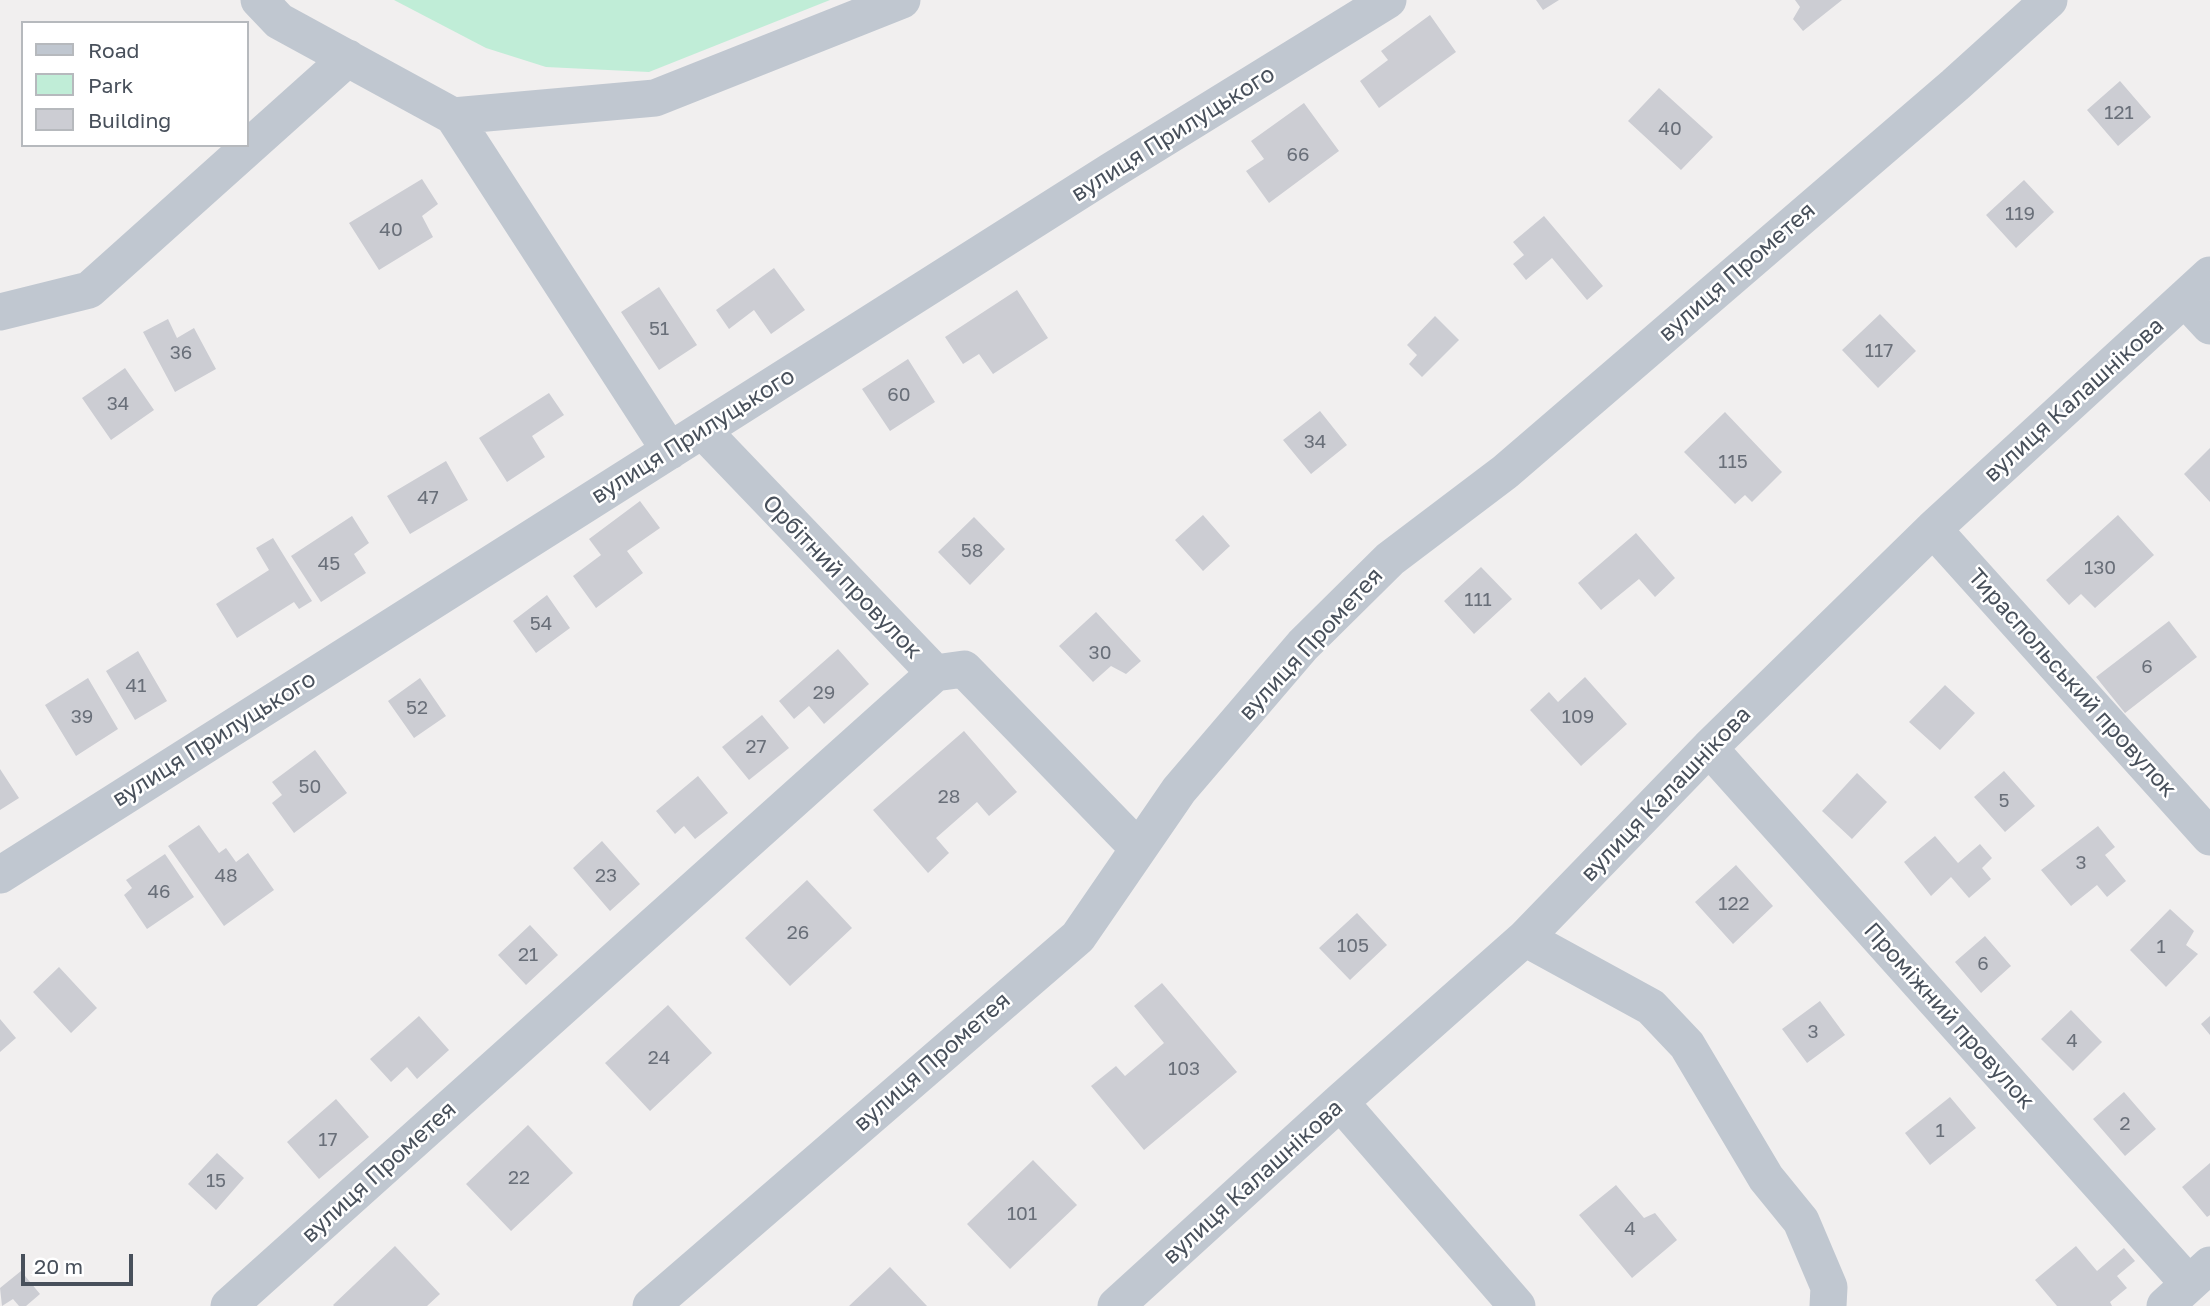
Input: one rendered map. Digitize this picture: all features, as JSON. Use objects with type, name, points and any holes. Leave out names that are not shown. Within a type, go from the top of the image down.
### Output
[{"type":"street","points":[[259,0],[279,21],[453,116],[670,451]]},
{"type":"street","points":[[453,116],[655,97],[902,0]]},
{"type":"street","name":"вулиця Прилуцького","points":[[0,875],[1111,172],[1388,0]]},
{"type":"street","name":"вулиця Прометея","points":[[651,1306],[1078,937],[1180,790],[1303,645],[1390,559],[1505,472],[1945,94],[2049,0]]},
{"type":"street","points":[[0,312],[89,290],[348,58]]},
{"type":"street","points":[[2198,287],[2210,326]]},
{"type":"street","name":"вулиця Калашнікова","points":[[1116,1306],[1525,938],[1709,748],[1933,529],[2198,287]]},
{"type":"street","name":"Орбітний провулок","points":[[702,430],[935,673],[964,669],[1138,848]]},
{"type":"street","name":"Тираспольський провулок","points":[[1933,529],[2210,837]]},
{"type":"street","name":"вулиця Прометея","points":[[229,1306],[935,673]]},
{"type":"street","name":"Проміжний провулок","points":[[1709,748],[2188,1285]]},
{"type":"street","points":[[1525,938],[1651,1007],[1687,1045],[1766,1178],[1801,1221],[1829,1287],[1828,1306]]},
{"type":"street","points":[[1340,1102],[1517,1306]]},
{"type":"green space","points":[[394,0],[830,0],[649,72],[546,67],[486,48]]},
{"type":"building","points":[[1536,0],[1559,0],[1543,10]]},
{"type":"building","points":[[1795,0],[1842,0],[1803,31],[1793,19],[1800,7]]},
{"type":"building","points":[[1430,15],[1456,52],[1379,108],[1360,81],[1388,60],[1381,51]]},
{"type":"building","points":[[2120,81],[2151,117],[2118,146],[2087,110]]},
{"type":"building","points":[[1659,88],[1713,137],[1681,170],[1628,121]]},
{"type":"building","points":[[1304,103],[1339,151],[1269,203],[1246,171],[1264,159],[1251,141]]},
{"type":"building","points":[[422,179],[438,204],[422,216],[433,237],[379,270],[349,223]]},
{"type":"building","points":[[2024,180],[2054,212],[2016,248],[1986,215]]},
{"type":"building","points":[[1544,216],[1603,286],[1587,300],[1552,258],[1526,280],[1513,264],[1524,255],[1513,242]]},
{"type":"building","points":[[774,268],[805,310],[771,334],[754,310],[729,329],[716,310]]},
{"type":"building","points":[[659,287],[697,345],[659,370],[621,312]]},
{"type":"building","points":[[1017,290],[1048,338],[993,374],[979,354],[963,364],[945,337]]},
{"type":"building","points":[[1880,314],[1916,351],[1878,388],[1842,350]]},
{"type":"building","points":[[1435,316],[1459,340],[1422,377],[1409,364],[1417,355],[1407,345]]},
{"type":"building","points":[[168,319],[177,338],[194,328],[216,369],[175,392],[143,332]]},
{"type":"building","points":[[908,359],[935,402],[890,431],[862,389]]},
{"type":"building","points":[[125,368],[154,410],[111,440],[82,398]]},
{"type":"building","points":[[549,393],[564,415],[532,436],[545,457],[507,482],[479,438]]},
{"type":"building","points":[[1320,411],[1347,445],[1311,474],[1283,440]]},
{"type":"building","points":[[1725,412],[1782,472],[1752,502],[1745,495],[1735,504],[1684,452]]},
{"type":"building","points":[[2210,448],[2210,502],[2184,474]]},
{"type":"building","points":[[446,461],[468,500],[410,534],[387,496]]},
{"type":"building","points":[[640,501],[660,528],[627,551],[643,573],[596,608],[573,576],[601,555],[589,539]]},
{"type":"building","points":[[1203,515],[1230,546],[1203,571],[1175,540]]},
{"type":"building","points":[[2118,515],[2154,555],[2095,608],[2081,594],[2069,605],[2046,580]]},
{"type":"building","points":[[352,516],[369,543],[354,554],[366,573],[321,602],[291,556]]},
{"type":"building","points":[[974,517],[1005,549],[970,585],[938,552]]},
{"type":"building","points":[[1636,533],[1675,578],[1655,597],[1639,579],[1601,610],[1578,583]]},
{"type":"building","points":[[273,538],[312,601],[299,609],[294,602],[237,638],[216,604],[269,570],[256,548]]},
{"type":"building","points":[[1481,567],[1512,599],[1474,634],[1444,601]]},
{"type":"building","points":[[547,595],[570,628],[536,653],[513,621]]},
{"type":"building","points":[[1096,612],[1141,661],[1126,674],[1111,666],[1093,682],[1059,646]]},
{"type":"building","points":[[2169,621],[2197,657],[2125,713],[2096,677]]},
{"type":"building","points":[[838,649],[869,684],[824,724],[809,706],[794,719],[779,701]]},
{"type":"building","points":[[138,651],[167,701],[135,720],[106,671]]},
{"type":"building","points":[[1585,677],[1627,724],[1581,766],[1530,710],[1549,692],[1558,702]]},
{"type":"building","points":[[88,678],[118,729],[76,756],[45,705]]},
{"type":"building","points":[[420,678],[446,716],[414,738],[388,701]]},
{"type":"building","points":[[1945,685],[1975,713],[1940,750],[1909,722]]},
{"type":"building","points":[[762,715],[789,748],[749,780],[722,747]]},
{"type":"building","points":[[964,731],[1017,792],[989,816],[977,802],[936,838],[949,853],[928,873],[873,810]]},
{"type":"building","points":[[315,750],[347,793],[294,833],[272,803],[282,795],[272,782]]},
{"type":"building","points":[[0,769],[19,798],[0,810]]},
{"type":"building","points":[[2004,771],[2035,806],[2005,832],[1974,797]]},
{"type":"building","points":[[1857,773],[1887,802],[1852,839],[1822,811]]},
{"type":"building","points":[[698,776],[728,813],[695,839],[684,826],[675,834],[656,811]]},
{"type":"building","points":[[199,825],[219,853],[226,848],[236,862],[248,853],[274,890],[224,926],[168,846]]},
{"type":"building","points":[[2098,826],[2115,847],[2105,855],[2126,881],[2107,897],[2097,885],[2071,906],[2041,870]]},
{"type":"building","points":[[1935,836],[1958,863],[1980,844],[1992,858],[1982,868],[1991,879],[1969,898],[1951,877],[1931,896],[1904,862]]},
{"type":"building","points":[[602,841],[640,884],[610,911],[573,868]]},
{"type":"building","points":[[165,854],[194,897],[147,929],[124,895],[132,888],[126,880]]},
{"type":"building","points":[[1736,865],[1773,906],[1733,944],[1695,902]]},
{"type":"building","points":[[807,880],[852,928],[790,986],[745,938]]},
{"type":"building","points":[[2170,909],[2194,931],[2186,945],[2198,954],[2166,987],[2130,950]]},
{"type":"building","points":[[1357,913],[1387,945],[1350,980],[1319,948]]},
{"type":"building","points":[[530,925],[558,955],[526,985],[498,955]]},
{"type":"building","points":[[1985,936],[2011,966],[1981,993],[1955,962]]},
{"type":"building","points":[[59,967],[97,1008],[71,1033],[33,992]]},
{"type":"building","points":[[1162,983],[1237,1072],[1144,1150],[1091,1086],[1116,1066],[1125,1076],[1164,1043],[1134,1006]]},
{"type":"building","points":[[1820,1001],[1845,1035],[1807,1063],[1782,1029]]},
{"type":"building","points":[[668,1005],[712,1053],[650,1111],[605,1063]]},
{"type":"building","points":[[2071,1010],[2102,1042],[2073,1071],[2041,1039]]},
{"type":"building","points":[[419,1016],[449,1050],[417,1079],[407,1067],[391,1082],[370,1059]]},
{"type":"building","points":[[2210,1016],[2210,1035],[2201,1024]]},
{"type":"building","points":[[0,1019],[16,1038],[0,1052]]},
{"type":"building","points":[[2124,1092],[2156,1129],[2125,1156],[2093,1119]]},
{"type":"building","points":[[1950,1097],[1976,1128],[1930,1165],[1905,1133]]},
{"type":"building","points":[[336,1099],[369,1137],[319,1179],[287,1142]]},
{"type":"building","points":[[528,1125],[573,1173],[511,1231],[466,1184]]},
{"type":"building","points":[[217,1153],[244,1178],[216,1210],[188,1184]]},
{"type":"building","points":[[1033,1160],[1077,1205],[1010,1269],[967,1224]]},
{"type":"building","points":[[2210,1163],[2210,1215],[2207,1217],[2182,1187]]},
{"type":"building","points":[[1616,1185],[1644,1218],[1655,1213],[1677,1240],[1632,1278],[1579,1215]]},
{"type":"building","points":[[395,1246],[440,1294],[427,1306],[333,1305]]},
{"type":"building","points":[[2076,1246],[2097,1271],[2124,1248],[2135,1261],[2117,1276],[2127,1288],[2110,1302],[2112,1306],[2057,1306],[2035,1280]]},
{"type":"building","points":[[890,1267],[927,1306],[849,1306]]},
{"type":"building","points":[[21,1271],[40,1294],[26,1306],[19,1306],[13,1299],[2,1306],[0,1288]]}]
